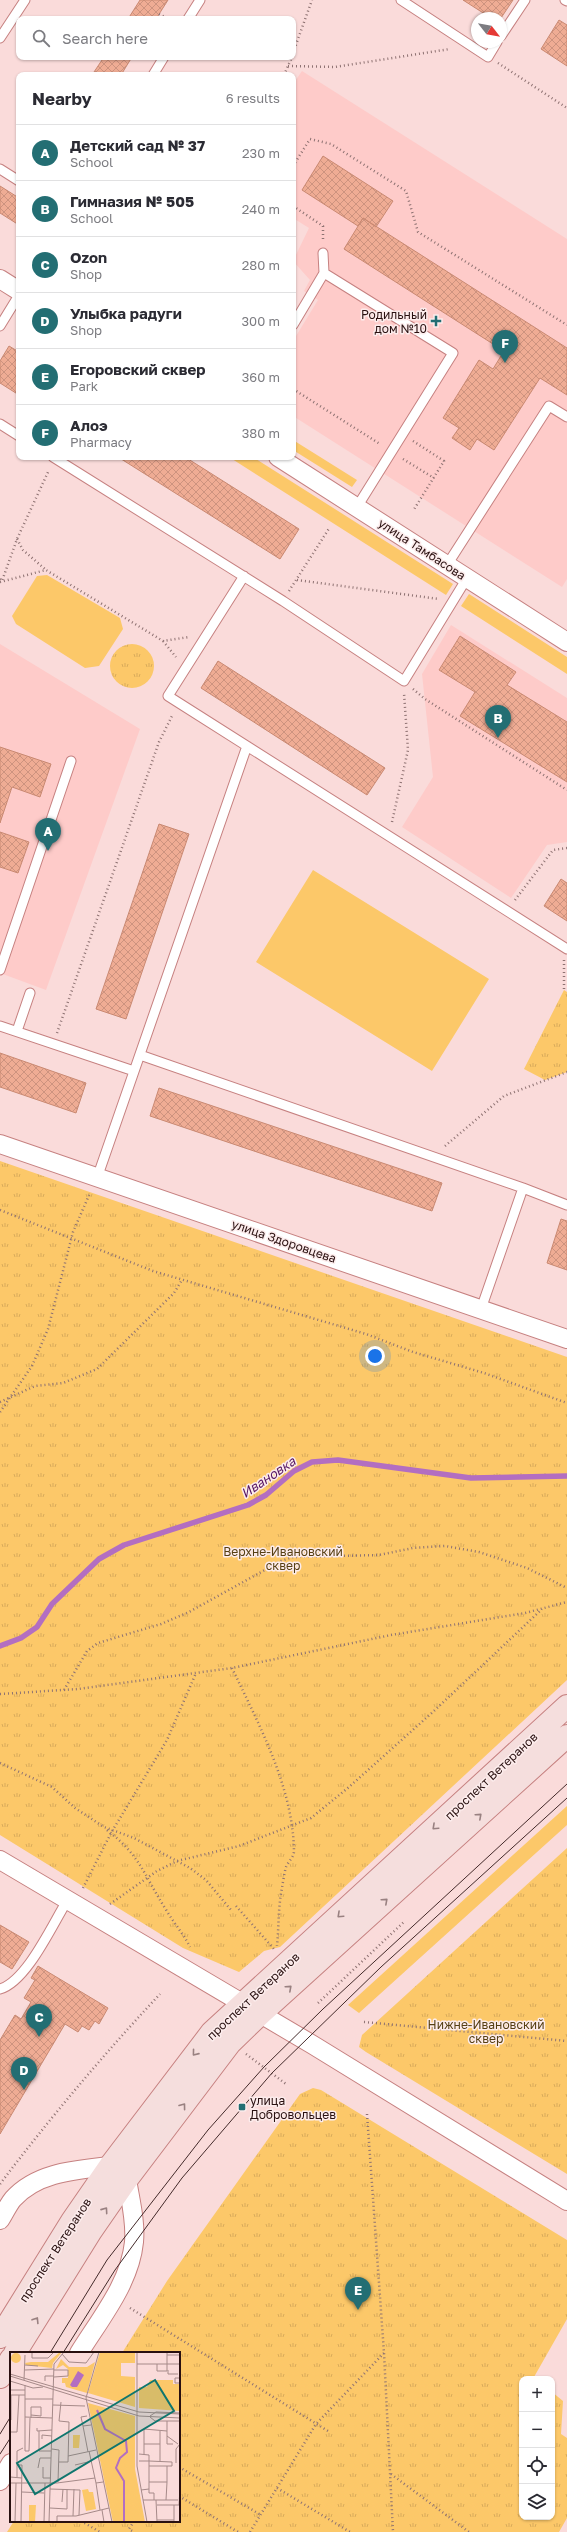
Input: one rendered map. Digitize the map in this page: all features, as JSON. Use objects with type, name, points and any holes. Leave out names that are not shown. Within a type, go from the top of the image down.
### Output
[{"type":"main road","name":"проспект Ветеранов","points":[[0,2337],[72,2221],[119,2172],[230,2043],[251,2009],[567,1706]]},
{"type":"main road","name":"проспект Ветеранов","points":[[251,2009],[567,1736]]},
{"type":"main road","name":"проспект Ветеранов","points":[[16,2352],[91,2231],[119,2172]]},
{"type":"main road","points":[[0,2377],[10,2361]]},
{"type":"street","points":[[0,279],[16,289]]},
{"type":"street","name":"улица Тамбасова","points":[[283,460],[567,642]]},
{"type":"street","name":"улица Здоровцева","points":[[0,1144],[567,1339]]},
{"type":"street","points":[[0,1860],[74,1897],[251,2009],[567,2201]]},
{"type":"street","points":[[0,2220],[13,2199],[39,2179],[77,2170],[119,2172],[134,2225],[134,2242],[130,2264],[121,2284],[80,2352]]},
{"type":"street","points":[[0,2481],[10,2465]]},
{"type":"lane","points":[[0,38],[25,0]]},
{"type":"lane","points":[[190,16],[200,0]]},
{"type":"lane","points":[[401,0],[471,45]]},
{"type":"lane","points":[[507,27],[525,0]]},
{"type":"lane","points":[[475,48],[488,57],[493,48]]},
{"type":"lane","points":[[155,72],[162,60]]},
{"type":"lane","points":[[0,169],[16,179]]},
{"type":"lane","points":[[296,318],[324,273],[323,253]]},
{"type":"lane","points":[[324,273],[453,353],[357,508]]},
{"type":"lane","points":[[0,326],[16,300]]},
{"type":"lane","points":[[447,565],[549,406],[567,417]]},
{"type":"lane","points":[[0,424],[16,434]]},
{"type":"lane","points":[[57,460],[244,576],[404,681],[467,578]]},
{"type":"lane","points":[[244,576],[168,696],[565,948]]},
{"type":"lane","points":[[97,1178],[247,746]]},
{"type":"lane","points":[[0,970],[71,761]]},
{"type":"lane","points":[[17,1031],[30,993]]},
{"type":"lane","points":[[0,1026],[134,1071]]},
{"type":"lane","points":[[140,1055],[434,1156],[567,1205]]},
{"type":"lane","points":[[481,1309],[523,1188]]},
{"type":"lane","points":[[0,1990],[7,1987],[22,1975],[74,1897]]},
{"type":"path","points":[[296,45],[312,0]]},
{"type":"path","points":[[159,14],[163,16]]},
{"type":"path","points":[[288,66],[336,67],[471,45]]},
{"type":"path","points":[[488,57],[567,108]]},
{"type":"path","points":[[285,72],[291,60]]},
{"type":"path","points":[[296,161],[310,139],[331,144],[406,191],[418,232],[567,325]]},
{"type":"path","points":[[296,208],[323,226],[323,253]]},
{"type":"path","points":[[296,391],[434,478]]},
{"type":"path","points":[[413,511],[444,461],[424,448]]},
{"type":"path","points":[[1,581],[17,539],[53,460]]},
{"type":"path","points":[[283,601],[330,527]]},
{"type":"path","points":[[17,539],[23,550],[46,570],[163,640],[186,669]]},
{"type":"path","points":[[1,581],[46,570]]},
{"type":"path","points":[[297,580],[442,599]]},
{"type":"path","points":[[163,640],[207,635]]},
{"type":"path","points":[[389,836],[408,750],[404,681]]},
{"type":"path","points":[[425,699],[567,790]]},
{"type":"path","points":[[53,1044],[159,742],[178,703]]},
{"type":"path","points":[[507,912],[547,856],[553,850],[567,848]]},
{"type":"path","points":[[564,990],[565,948]]},
{"type":"path","points":[[434,1156],[504,1096],[567,1072]]},
{"type":"path","points":[[0,1412],[12,1398],[32,1366],[48,1329],[72,1239],[97,1178]]},
{"type":"path","points":[[0,1210],[153,1271],[182,1280],[207,1285],[366,1334],[413,1352],[484,1373],[567,1403]]},
{"type":"path","points":[[0,1402],[12,1398],[35,1386],[63,1383],[96,1369],[121,1342],[174,1293],[182,1280]]},
{"type":"path","points":[[64,1690],[87,1651],[98,1643],[161,1624],[189,1612],[281,1561],[293,1557],[379,1555],[413,1548],[445,1546],[479,1552],[527,1568],[567,1588]]},
{"type":"path","points":[[0,1694],[64,1690],[232,1668],[567,1602]]},
{"type":"path","points":[[105,1908],[148,1877],[177,1860],[239,1846],[292,1827],[311,1818],[349,1787],[542,1608]]},
{"type":"path","points":[[232,1668],[273,1760],[286,1799],[292,1827],[294,1853],[286,1868],[277,1916],[277,1952],[236,1906]]},
{"type":"path","points":[[74,1897],[168,1740],[196,1673]]},
{"type":"path","points":[[0,1763],[52,1787],[75,1808],[112,1832],[134,1855],[165,1909],[180,1928],[190,1947]]},
{"type":"path","points":[[112,1832],[134,1838],[177,1860],[206,1880],[231,1910]]},
{"type":"path","points":[[318,2003],[406,1921]]},
{"type":"path","points":[[0,2184],[54,2113],[112,2045],[160,1994]]},
{"type":"path","points":[[364,2022],[567,2041]]},
{"type":"path","points":[[243,2051],[286,2084]]},
{"type":"path","points":[[367,2114],[384,2353],[393,2532]]},
{"type":"path","points":[[130,2308],[328,2431]]},
{"type":"path","points":[[250,2532],[316,2424],[384,2353]]},
{"type":"path","points":[[180,2468],[260,2515]]},
{"type":"path","points":[[391,2474],[469,2532]]},
{"type":"path","points":[[277,2488],[350,2532]]},
{"type":"path","points":[[180,2497],[238,2532]]},
{"type":"path","points":[[83,2522],[100,2532]]},
{"type":"path","points":[[133,2522],[129,2529],[134,2532]]},
{"type":"shaded area","name":"Родильный дом №10","points":[[302,71],[567,239],[567,579],[562,587],[296,418],[296,336],[318,300],[304,291],[310,280],[296,264],[296,255],[309,228],[296,220],[296,80]]},
{"type":"shaded area","points":[[451,625],[567,698],[567,842],[547,845],[511,898],[402,827],[433,777],[422,674]]},
{"type":"shaded area","points":[[0,644],[140,729],[46,990],[0,973]]},
{"type":"green space","points":[[296,442],[357,480],[352,487],[296,452]]},
{"type":"green space","points":[[234,460],[258,460],[453,584],[446,595]]},
{"type":"green space","points":[[47,575],[120,618],[123,629],[99,666],[85,668],[16,624],[12,616],[37,576]]},
{"type":"green space","points":[[469,594],[567,657],[567,674],[461,606]]},
{"type":"green space","points":[[132,644],[144,648],[150,654],[154,666],[150,678],[144,684],[132,688],[120,684],[114,678],[110,666],[114,654],[120,648]]},
{"type":"green space","points":[[313,870],[489,979],[432,1071],[256,962]]},
{"type":"green space","points":[[564,990],[567,992],[567,1072],[545,1080],[524,1069]]},
{"type":"green space","name":"Верхне-Ивановский сквер","points":[[0,1161],[567,1357],[567,1680],[280,1947],[264,1951],[239,1972],[183,1948],[0,1835]]},
{"type":"green space","points":[[567,1806],[567,1825],[359,2013],[348,2005]]},
{"type":"green space","name":"Нижне-Ивановский сквер","points":[[567,1848],[567,2174],[359,2047],[362,2035]]},
{"type":"green space","points":[[313,2088],[321,2090],[567,2240],[567,2319],[535,2376],[519,2376],[519,2520],[555,2520],[555,2394],[563,2401],[561,2434],[567,2438],[567,2518],[559,2532],[7,2532],[13,2522],[180,2522],[180,2352],[123,2352],[167,2281],[300,2094]]},
{"type":"building","points":[[140,0],[168,0],[158,16],[130,16]]},
{"type":"building","points":[[463,0],[513,0],[505,12],[482,12]]},
{"type":"building","points":[[559,20],[567,25],[567,66],[541,49]]},
{"type":"building","points":[[102,60],[130,60],[123,72],[94,72]]},
{"type":"building","points":[[323,156],[393,201],[376,227],[363,218],[358,226],[302,190]]},
{"type":"building","points":[[0,186],[16,196],[16,223],[0,213]]},
{"type":"building","points":[[363,218],[567,348],[567,395],[540,378],[494,450],[477,439],[470,450],[452,438],[459,428],[443,418],[479,360],[493,369],[504,351],[344,249]]},
{"type":"building","points":[[9,346],[16,350],[16,393],[0,383],[0,361]]},
{"type":"building","points":[[123,460],[190,460],[299,529],[280,559]]},
{"type":"building","points":[[460,636],[516,672],[507,685],[567,722],[567,782],[460,716],[475,692],[439,670]]},
{"type":"building","points":[[218,661],[385,768],[367,795],[201,688]]},
{"type":"building","points":[[0,747],[51,764],[40,797],[12,787],[0,823]]},
{"type":"building","points":[[159,824],[189,834],[126,1019],[96,1009]]},
{"type":"building","points":[[0,832],[29,842],[18,873],[0,867]]},
{"type":"building","points":[[561,879],[567,883],[567,921],[544,906]]},
{"type":"building","points":[[0,1053],[86,1083],[76,1113],[0,1087]]},
{"type":"building","points":[[159,1088],[442,1183],[432,1211],[150,1116]]},
{"type":"building","points":[[561,1219],[567,1221],[567,1270],[547,1263]]},
{"type":"building","points":[[0,1925],[29,1942],[12,1969],[0,1962]]},
{"type":"building","points":[[38,1966],[108,2008],[99,2024],[95,2021],[89,2030],[82,2026],[78,2032],[65,2024],[0,2134],[0,2040],[15,2015],[21,2019],[31,2002],[24,1998],[35,1980],[31,1978]]},
{"type":"waterway","name":"Ивановка","points":[[0,1646],[21,1638],[37,1627],[52,1604],[99,1559],[124,1545],[248,1505],[266,1495],[294,1471],[312,1462],[338,1460],[471,1478],[567,1476]]},
{"type":"tram line","points":[[51,2352],[107,2260],[208,2130],[264,2067],[323,2009],[567,1784]]},
{"type":"tram line","points":[[64,2352],[115,2270],[182,2178],[272,2073],[381,1967],[567,1798]]},
{"type":"tram line","points":[[0,2434],[10,2418]]},
{"type":"tram line","points":[[0,2454],[10,2439]]},
{"type":"place","name":"Родильный дом №10","points":[[436,321]]},
{"type":"place","name":"Алоэ","points":[[505,363]]},
{"type":"place","name":"Гимназия № 505","points":[[498,738]]},
{"type":"place","name":"Детский сад № 37","points":[[48,851]]},
{"type":"place","name":"Ozon","points":[[39,2037]]},
{"type":"place","name":"Улыбка радуги","points":[[24,2090]]},
{"type":"place","name":"улица Добровольцев","points":[[242,2107]]},
{"type":"place","name":"Егоровский сквер","points":[[358,2310]]}]
